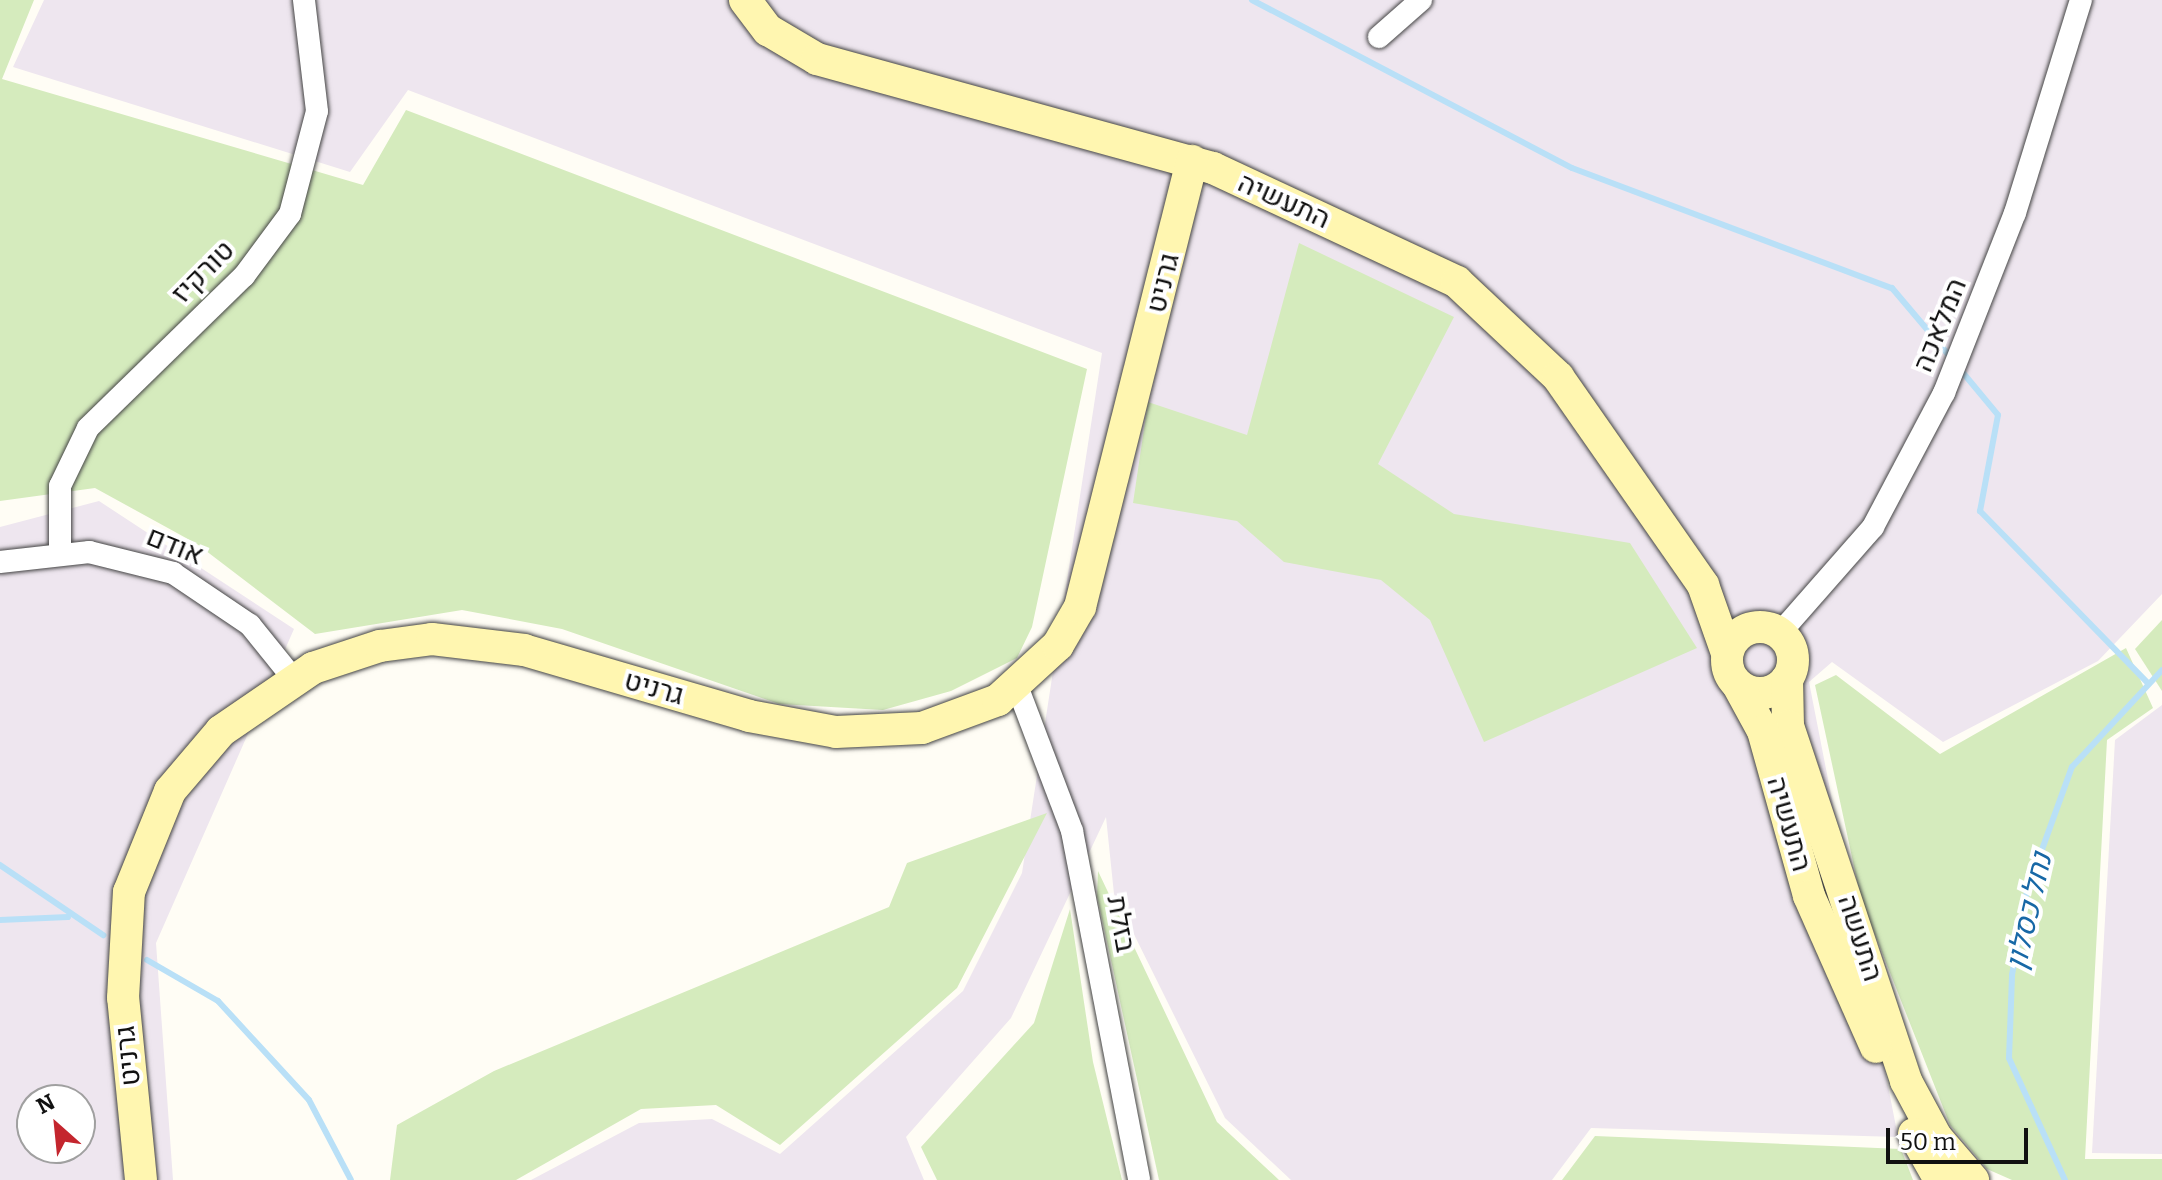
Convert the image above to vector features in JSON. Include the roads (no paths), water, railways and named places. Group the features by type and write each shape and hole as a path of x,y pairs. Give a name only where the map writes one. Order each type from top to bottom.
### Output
{"street":[{"name":"טורקיז","path":"60,551 60,486 88,428 244,276 290,214 317,111 304,0"},
{"name":"התעשיה","path":"745,0 768,30 817,59 1192,161 1457,282 1558,377 1703,585 1727,653"},
{"path":"1379,37 1421,0"},
{"name":"המלאכה","path":"1770,630 1873,527 1944,393 2015,213 2081,0"},
{"name":"גרניט","path":"141,1180 121,962 138,857 193,760 292,677 380,646 460,640 524,650 792,726 880,733 962,717 1017,686 1058,645 1080,607 1192,161"},
{"name":"אודם","path":"0,562 60,551 131,559 200,587 250,625 292,677"},
{"name":"התעשיה","path":"1703,585 1770,630"},
{"path":"1770,630 1793,660 1787,679 1759,694 1738,685 1727,653 1739,634 1770,630"},
{"name":"התעשה","path":"1787,679 1788,726 1906,1081 1936,1137 1973,1180"},
{"name":"התעשיה","path":"1738,685 1763,731 1809,896 1940,1180"},
{"name":"בזלת","path":"1017,686 1072,831 1139,1180"}],"waterway":[{"path":"1252,0 1572,168 1892,288 1952,359"},
{"path":"1959,368 1998,415 1980,511 2147,682"},
{"name":"נחל כסלון","path":"2065,1180 2009,1058 2012,975 2027,891 2072,767 2162,670"},
{"path":"0,865 103,935"},
{"path":"0,920 68,917"},
{"path":"147,960 218,1001 309,1100 351,1180"}]}
